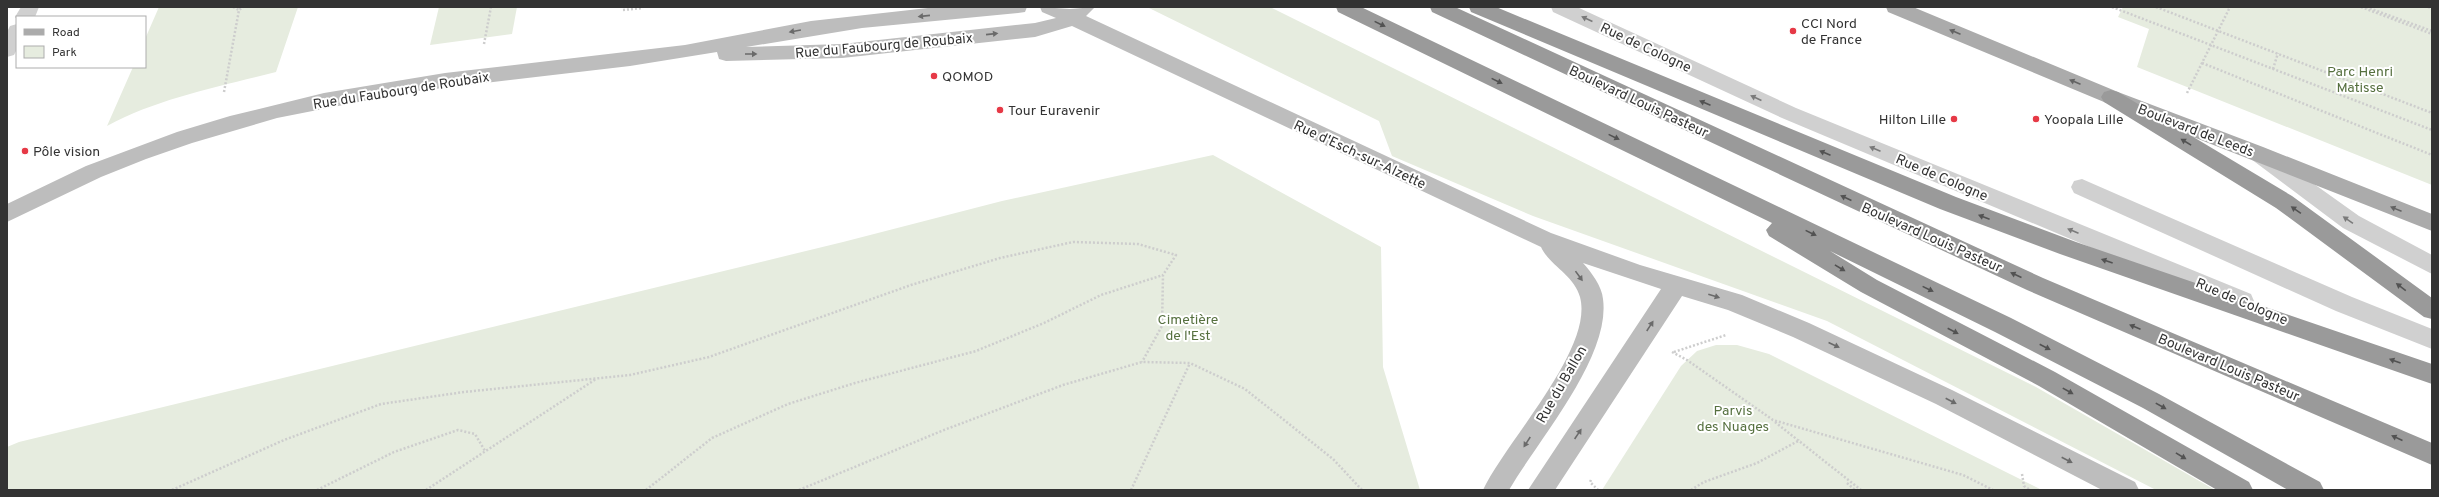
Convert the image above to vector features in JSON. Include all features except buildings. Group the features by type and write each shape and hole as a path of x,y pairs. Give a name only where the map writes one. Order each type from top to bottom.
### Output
{"highway":[{"path":"1345,7 2024,336 2151,401 2311,490"},
{"name":"Boulevard Louis Pasteur","path":"1439,7 1902,224 2035,284 2432,454"},
{"path":"1478,7 1948,203 2045,239 2432,374"},
{"path":"2111,97 2284,202 2432,310"},
{"path":"1688,173 1869,286 2053,383 2240,490"}],"main road":[{"name":"Boulevard de Leeds","path":"1895,7 2111,97 2256,152 2432,223"}],"street":[{"path":"25,16 30,7"},
{"path":"828,26 860,13 869,7"},
{"name":"Rue du Faubourg de Roubaix","path":"7,214 47,192 136,154 178,139 260,115 324,100 407,86 670,54 828,26 1018,7"},
{"name":"Rue d'Esch-sur-Alzette","path":"1050,7 1079,13 1542,239 1636,273 1677,284"},
{"name":"Rue de Cologne","path":"1560,7 1789,113 2329,337"},
{"name":"Rue du Faubourg de Roubaix","path":"670,54 842,51 1049,28 1079,13"},
{"path":"7,50 16,33"},
{"path":"2256,152 2351,222 2432,265"},
{"path":"2082,187 2344,304 2432,339"},
{"name":"Rue du Ballon","path":"1496,490 1572,370 1589,335 1594,316 1592,298 1582,280 1567,260 1542,239"},
{"path":"1541,490 1677,284 1734,302 1801,330 1944,397 2126,490"}],"path":[{"path":"233,7 239,10"},
{"path":"224,92 239,10 243,7"},
{"path":"484,44 491,7"},
{"path":"2112,7 2432,130"},
{"path":"2156,7 2432,113"},
{"path":"2192,82 2230,7"},
{"path":"2360,7 2432,32"},
{"path":"2366,7 2432,32"},
{"path":"2428,7 2432,8"},
{"path":"623,10 644,8"},
{"path":"2272,68 2278,54"},
{"path":"2202,63 2432,155"},
{"path":"172,490 284,440 382,404 464,392 630,375 709,357 911,285 1000,258 1073,242 1138,244 1176,255 1163,275 1162,326 1142,362"},
{"path":"646,490 712,438 788,404 855,383 976,351 1044,323 1101,295 1163,275"},
{"path":"1672,352 1687,360 1800,440 1855,490"},
{"path":"800,490 944,430 1041,393 1142,362 1190,363 1245,389 1333,459 1362,490"},
{"path":"1131,490 1190,363"},
{"path":"426,490 596,378"},
{"path":"1773,420 1963,476 1993,490"},
{"path":"317,490 394,452 458,430 475,434 485,451"},
{"path":"1691,490 1704,482 1757,464 1800,440"},
{"path":"1842,479 1861,490"}],"green space":[{"path":"159,7 298,7 276,72 211,88 168,101 127,116 107,126 133,68 146,68 146,37"},
{"path":"439,7 517,7 512,34 430,45"},
{"path":"1147,7 1270,7 2036,387 2215,490 2156,490 1827,321 1533,216 1392,156 1379,121"},
{"name":"Parc Henri Matisse","path":"2123,7 2432,7 2432,185 2137,67 2149,29 2118,17"},
{"name":"Cimetière de l'Est","path":"1213,155 1381,247 1383,367 1420,490 7,490 7,447 19,442 843,242 1002,201"},
{"name":"Parvis des Nuages","path":"1716,345 1737,345 1769,354 2042,490 1602,490 1681,366 1697,351"}],"place":[{"name":"CCI Nord de France","path":"1793,31"},
{"name":"QOMOD","path":"934,76"},
{"name":"Tour Euravenir","path":"1000,110"},
{"name":"Hilton Lille","path":"1954,119"},
{"name":"Yoopala Lille","path":"2036,119"},
{"name":"Pôle vision","path":"25,151"}]}
